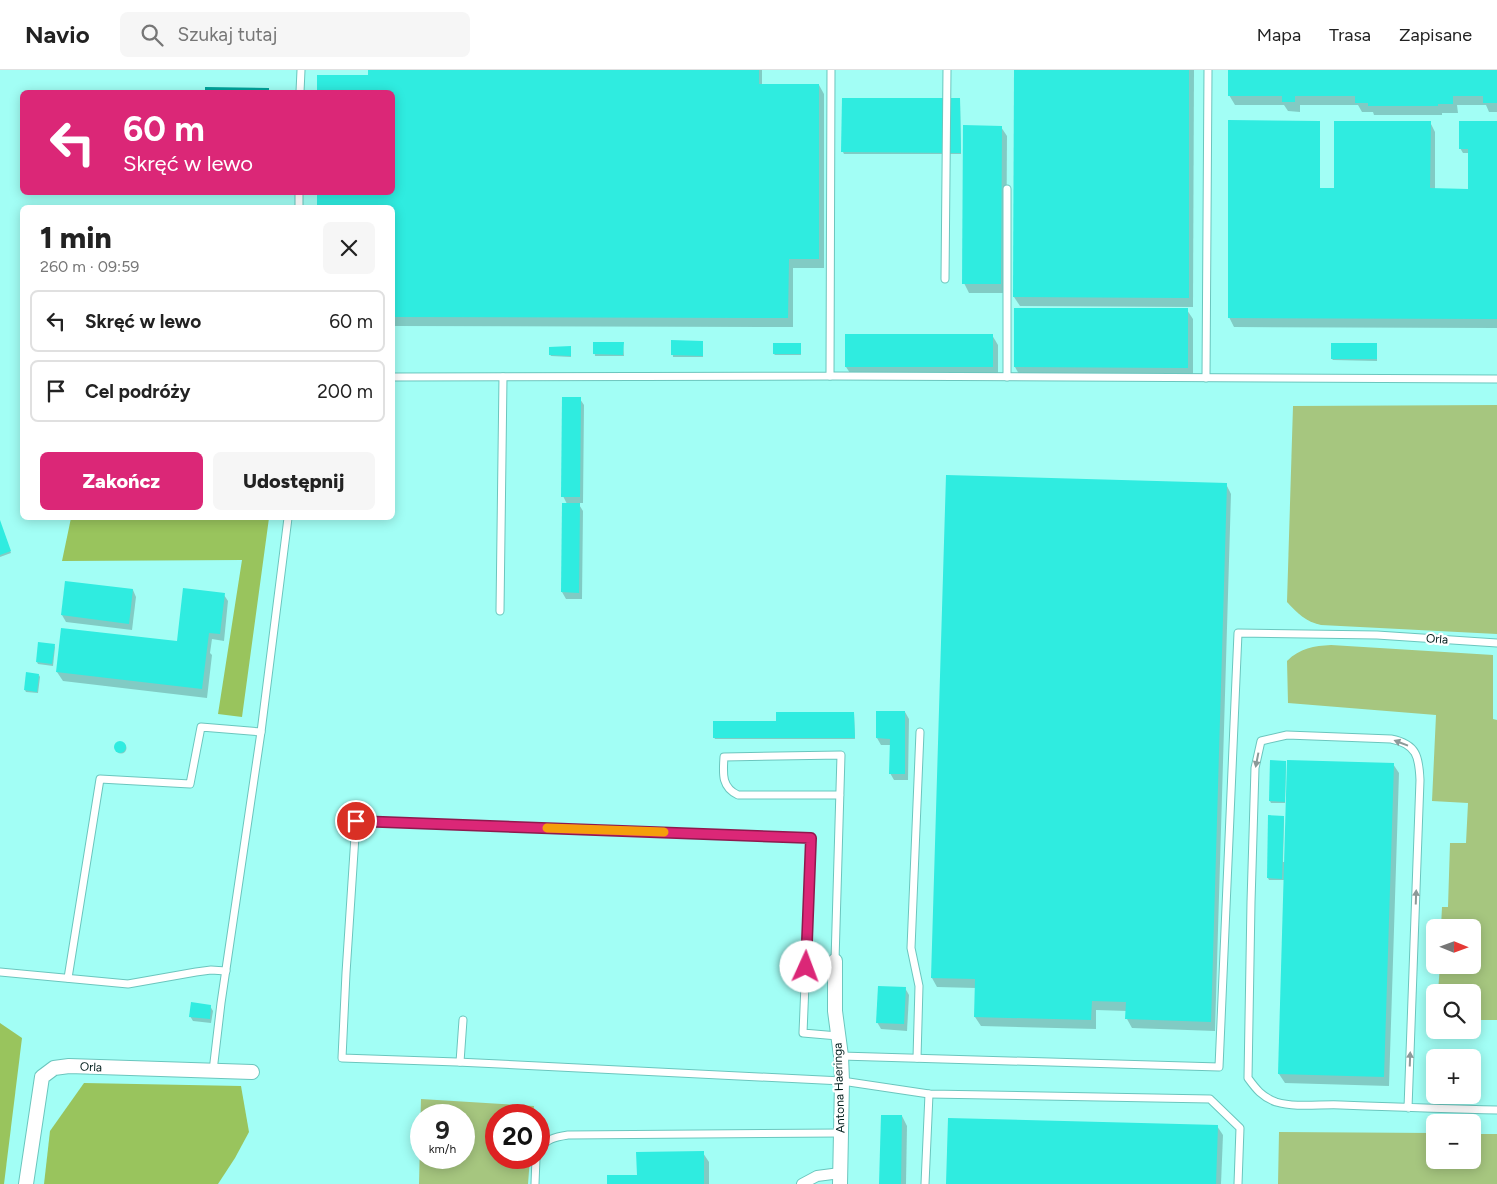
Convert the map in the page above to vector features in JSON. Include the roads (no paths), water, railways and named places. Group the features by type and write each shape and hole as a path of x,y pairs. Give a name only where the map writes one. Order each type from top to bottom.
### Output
{"street":[{"name":"Antona Haeringa","path":"835,962 835,1011 842,1081 840,1178"},
{"name":"Orla","path":"26,1184 42,1076 54,1068 69,1066 252,1072"},
{"path":"802,1184 817,1176 840,1178"}],"lane":[{"path":"300,90 301,70"},
{"path":"830,376 831,70"},
{"path":"946,279 947,70"},
{"path":"1206,378 1208,70"},
{"path":"1007,189 1007,377"},
{"path":"395,377 830,376 1497,379"},
{"path":"500,611 503,377"},
{"path":"213,1071 261,732 288,520"},
{"name":"Orla","path":"917,1058 1219,1067 1238,633 1377,636 1497,643"},
{"path":"68,978 100,779 190,784 201,726 261,732"},
{"path":"841,1056 917,1058 919,986 911,948 920,732"},
{"path":"1408,1108 1420,780 1415,751 1408,744 1391,739 1287,735 1261,741 1255,768 1254,787 1248,1078 1259,1094 1275,1102 1295,1105 1408,1108 1497,1110"},
{"path":"835,962 840,795 841,755 724,757 723,774 725,783 731,792 738,795 840,795"},
{"path":"838,1036 803,1033 811,838 356,821 342,1058 842,1081 928,1094 1210,1099 1240,1128 1238,1184"},
{"path":"0,972 128,984 211,970 226,971"},
{"path":"460,1062 462,1020"},
{"path":"925,1184 928,1094"},
{"path":"550,1139 568,1135 841,1133"},
{"path":"535,1184 536,1169"}],"water":[{"path":"205,87 269,88 269,90 205,90"}]}
